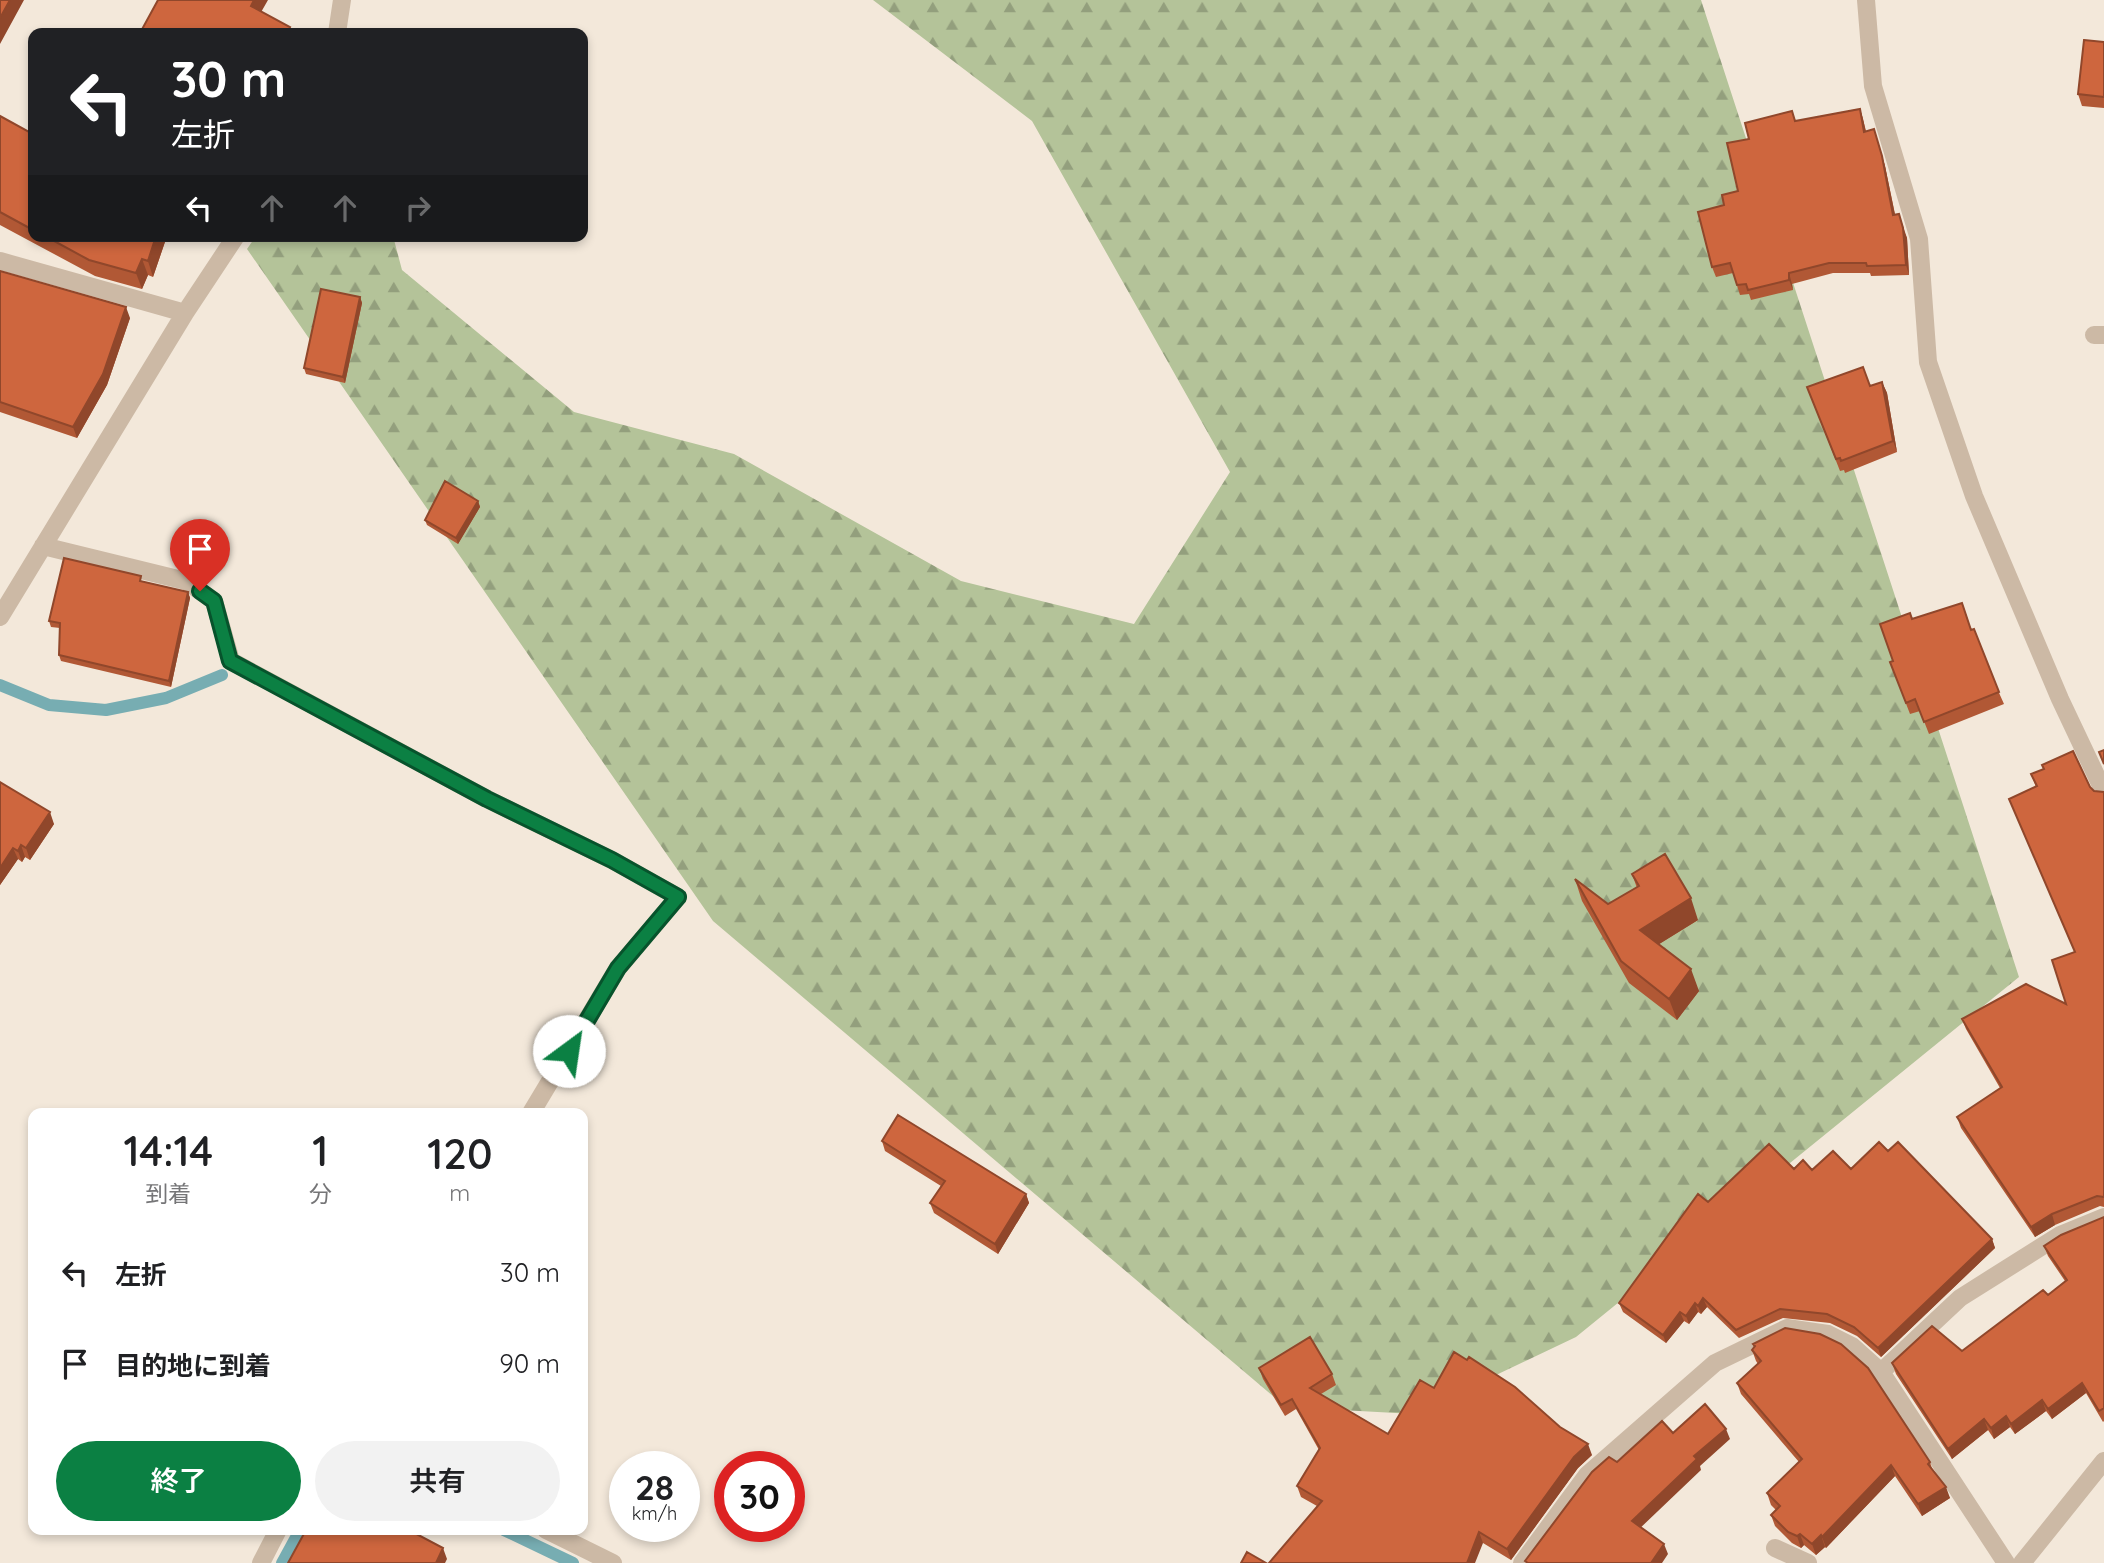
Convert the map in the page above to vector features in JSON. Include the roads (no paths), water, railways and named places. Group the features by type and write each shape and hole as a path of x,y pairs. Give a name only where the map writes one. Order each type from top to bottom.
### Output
{"street":[{"path":"338,28 342,0"},
{"path":"1866,0 1873,86 1919,239 1928,362 1974,496 2060,699 2104,792"},
{"path":"0,617 185,313 232,242"},
{"path":"0,261 185,313"},
{"path":"43,546 186,581 214,601 230,661 487,799 612,860 678,897 618,968 534,1108"},
{"path":"1881,1372 1960,1298 2060,1235 2104,1217"},
{"path":"1522,1563 1587,1475 1715,1363 1787,1328 1828,1334 1852,1346 1881,1372 2006,1563"},
{"path":"2022,1563 2104,1461"},
{"path":"261,1563 275,1535"},
{"path":"555,1535 613,1563"},
{"path":"1775,1548 1808,1563"}],"waterway":[{"path":"0,685 49,705 106,710 166,698 222,675"},
{"path":"282,1563 297,1535"},
{"path":"514,1535 573,1563"}]}
